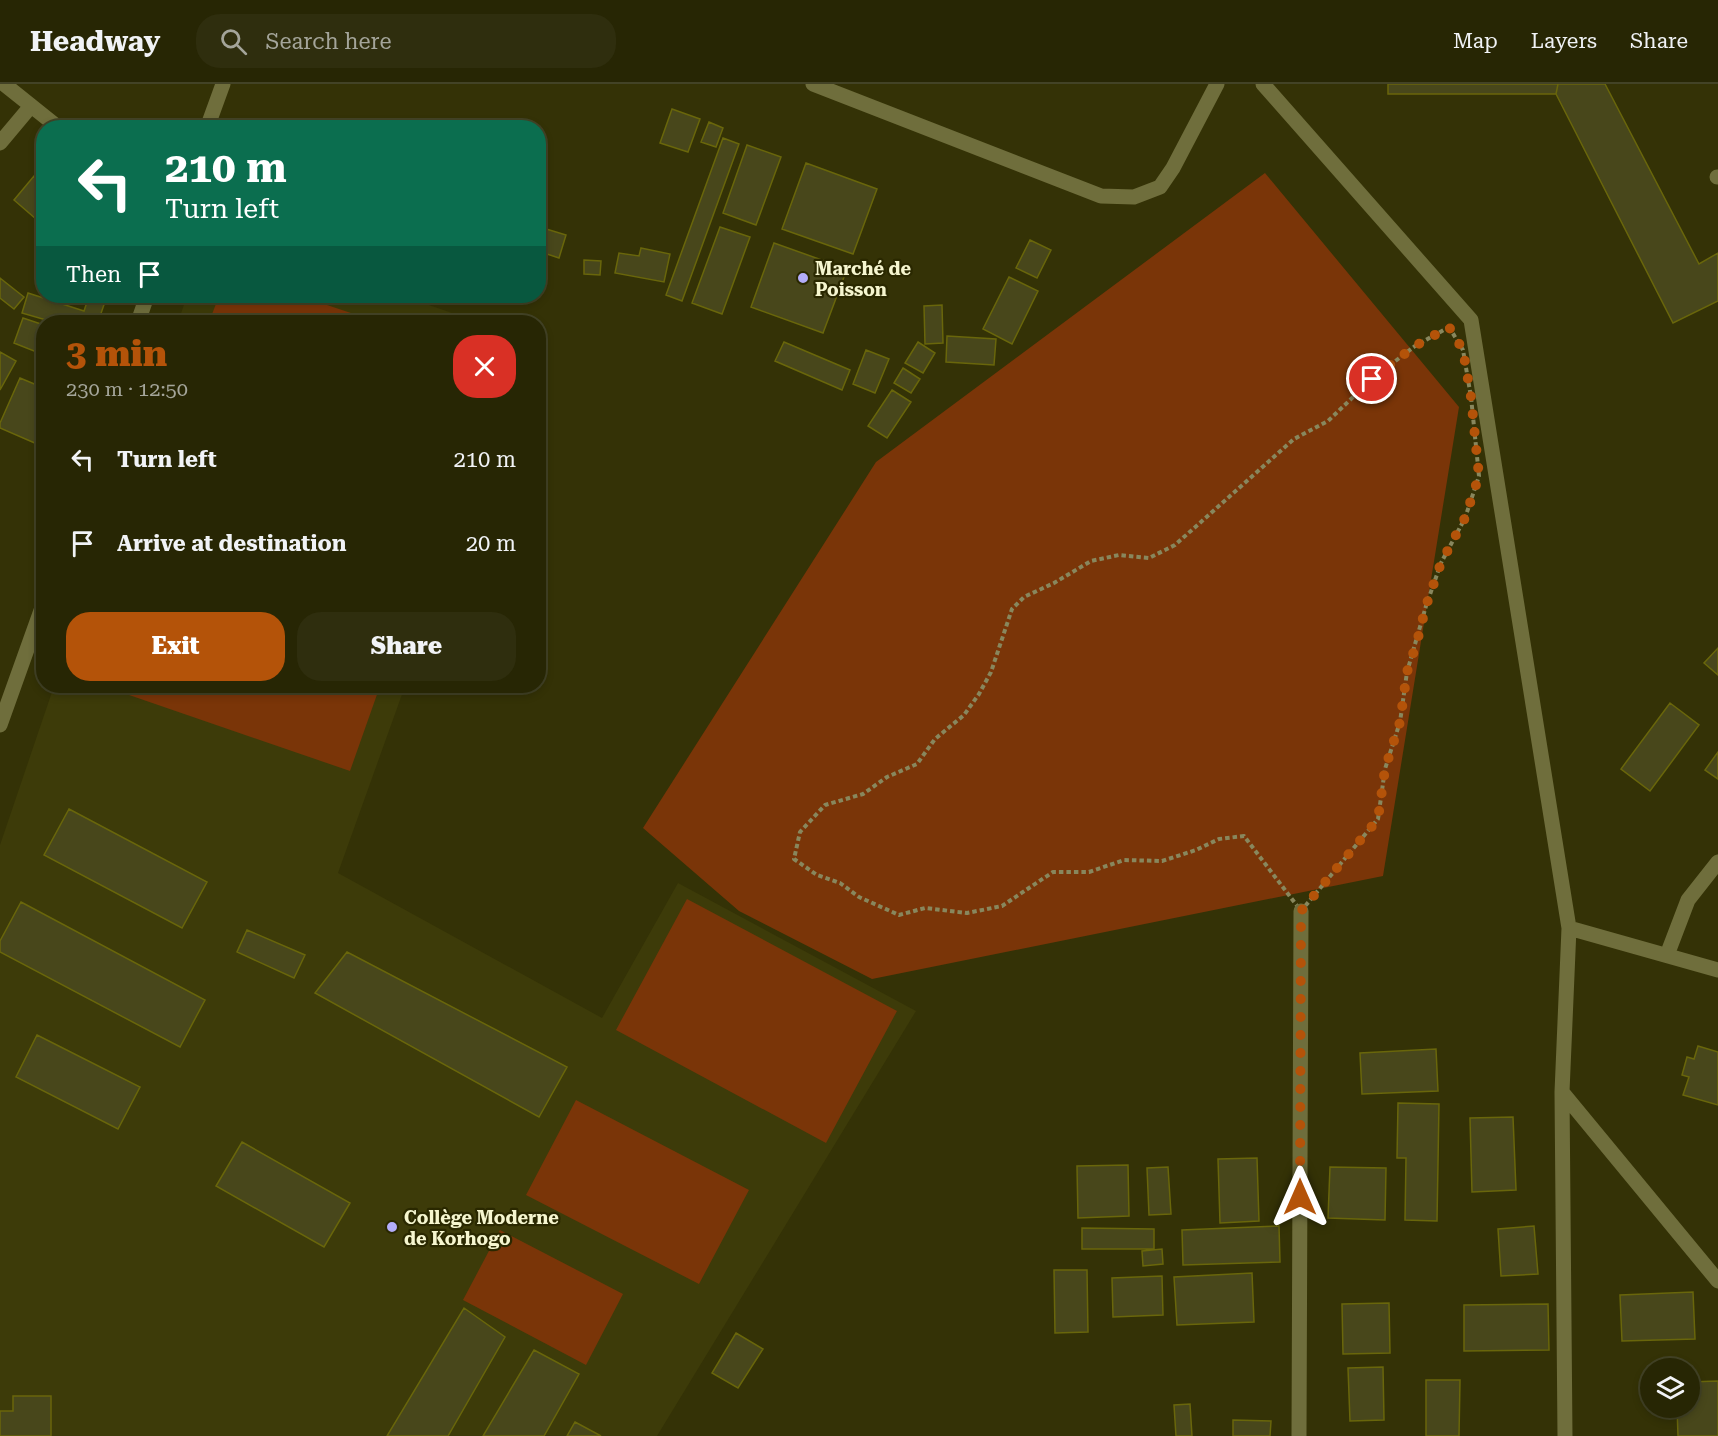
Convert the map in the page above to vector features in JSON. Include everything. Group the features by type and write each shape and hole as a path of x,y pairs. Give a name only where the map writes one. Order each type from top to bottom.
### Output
{"street":[{"path":"4,84 49,120"},
{"path":"210,120 223,84"},
{"path":"813,84 1101,196 1134,197 1160,187 1173,168 1217,84"},
{"path":"1263,84 1470,320 1569,928 1562,1092 1565,1436"},
{"path":"0,143 31,106"},
{"path":"0,725 36,624"},
{"path":"1667,955 1688,900 1718,862"},
{"path":"1299,1436 1301,911"},
{"path":"1569,928 1718,970"},
{"path":"1562,1092 1718,1281"}],"path":[{"path":"1449,327 1463,350 1471,397 1479,476 1465,518 1441,563 1426,606 1407,672 1400,722 1385,769 1378,819 1301,911 1244,836 1219,839 1196,850 1162,861 1124,860 1089,872 1053,872 1002,906 967,913 925,908 899,915 859,897 840,883 817,875 794,859 800,832 825,805 863,794 888,777 917,764 935,739 964,715 991,672 1012,609 1024,597 1054,583 1091,561 1119,555 1149,558 1175,545 1294,439 1328,421 1372,379 1415,346 1449,327"}],"shaded area":[{"path":"1265,173 1459,407 1383,876 872,979 739,911 643,828 876,462"},
{"path":"185,303 423,303 458,315 180,315"},
{"path":"216,303 321,303 357,315 212,315"},
{"name":"Collège Moderne de Korhogo","path":"52,693 402,693 338,873 602,1018 678,883 916,1011 657,1436 0,1436 0,845"},
{"path":"123,693 378,693 350,771"},
{"path":"687,899 897,1011 826,1143 616,1030"},
{"path":"576,1100 749,1190 699,1284 526,1195"},
{"path":"500,1230 623,1294 586,1365 463,1300"}],"building":[{"path":"1388,84 1558,84 1556,94 1388,94"},
{"path":"1558,84 1605,84 1699,264 1718,253 1718,301 1673,323 1556,94"},
{"path":"672,109 700,119 688,152 660,143"},
{"path":"709,122 723,128 716,147 701,142"},
{"path":"723,138 739,144 682,301 666,295"},
{"path":"747,145 781,157 756,225 723,213"},
{"path":"806,163 877,189 853,254 782,229"},
{"path":"34,176 36,178 36,219 14,200"},
{"path":"720,227 750,237 722,314 692,303"},
{"path":"546,229 566,235 559,258 546,254"},
{"path":"1030,240 1051,250 1037,278 1016,268"},
{"path":"774,243 847,269 823,333 751,307"},
{"path":"641,248 670,254 664,282 615,273 619,253 639,256"},
{"path":"584,260 601,261 600,275 584,274"},
{"path":"1009,277 1038,291 1012,344 983,329"},
{"path":"0,278 24,297 14,309 0,298"},
{"path":"28,293 36,296 36,303 59,303 84,311 87,303 105,303 100,315 36,315 36,317 22,313"},
{"path":"942,305 943,343 925,344 924,306"},
{"path":"23,318 36,322 36,352 14,343"},
{"path":"947,336 996,339 994,365 946,362"},
{"path":"784,342 850,370 842,390 775,361"},
{"path":"918,342 935,353 923,373 905,363"},
{"path":"866,350 889,359 875,393 853,384"},
{"path":"0,352 16,361 0,390"},
{"path":"903,368 920,379 911,393 894,383"},
{"path":"20,378 36,385 36,444 0,428 0,423"},
{"path":"892,390 911,402 887,438 868,426"},
{"path":"1718,648 1718,675 1704,663"},
{"path":"1670,703 1699,725 1650,791 1621,769"},
{"path":"1718,752 1718,779 1705,770"},
{"path":"69,809 207,882 182,928 44,855"},
{"path":"21,902 205,1000 180,1047 0,952 0,941"},
{"path":"247,930 305,955 294,978 237,952"},
{"path":"347,952 567,1067 539,1117 315,993"},
{"path":"37,1035 140,1087 118,1129 16,1077"},
{"path":"1698,1046 1718,1052 1718,1105 1683,1095 1689,1077 1682,1075 1687,1057 1694,1059"},
{"path":"1436,1049 1438,1091 1362,1094 1360,1053"},
{"path":"1398,1103 1439,1104 1437,1221 1405,1220 1406,1158 1397,1158"},
{"path":"1513,1117 1516,1190 1472,1192 1470,1118"},
{"path":"242,1142 350,1203 324,1247 216,1186"},
{"path":"1257,1158 1259,1221 1220,1223 1218,1159"},
{"path":"1128,1165 1129,1216 1078,1218 1077,1166"},
{"path":"1168,1167 1171,1214 1149,1215 1147,1168"},
{"path":"1330,1167 1386,1168 1385,1220 1328,1218"},
{"path":"1279,1226 1280,1262 1183,1265 1182,1230"},
{"path":"1534,1226 1538,1274 1501,1276 1498,1229"},
{"path":"1082,1228 1154,1229 1154,1249 1082,1249"},
{"path":"1162,1249 1163,1264 1143,1266 1142,1251"},
{"path":"1054,1270 1087,1270 1088,1332 1055,1333"},
{"path":"1252,1273 1254,1322 1177,1325 1174,1277"},
{"path":"1162,1276 1163,1315 1113,1317 1112,1278"},
{"path":"1693,1292 1695,1339 1622,1341 1620,1295"},
{"path":"1389,1303 1390,1353 1343,1354 1342,1304"},
{"path":"1548,1304 1549,1350 1464,1351 1464,1305"},
{"path":"464,1308 505,1337 448,1436 387,1436"},
{"path":"736,1333 763,1349 738,1388 712,1373"},
{"path":"534,1350 579,1374 544,1436 483,1436"},
{"path":"1383,1367 1384,1420 1350,1421 1348,1368"},
{"path":"1426,1380 1460,1380 1459,1436 1426,1436"},
{"path":"1718,1381 1718,1436 1678,1436 1677,1418 1700,1418 1700,1382"},
{"path":"13,1396 51,1396 51,1436 0,1436 0,1411 13,1411"},
{"path":"1190,1404 1192,1436 1176,1436 1174,1405"},
{"path":"1233,1420 1271,1421 1270,1436 1233,1436"},
{"path":"575,1422 601,1436 567,1436"}],"place":[{"name":"Marché de Poisson","path":"803,278"},
{"name":"Collège Moderne de Korhogo","path":"392,1227"}],"route":[{"path":"1300,1197 1301,911 1378,819 1385,769 1400,722 1407,672 1426,606 1441,563 1465,518 1479,476 1471,397 1463,350 1449,327 1415,346 1372,379"}]}
